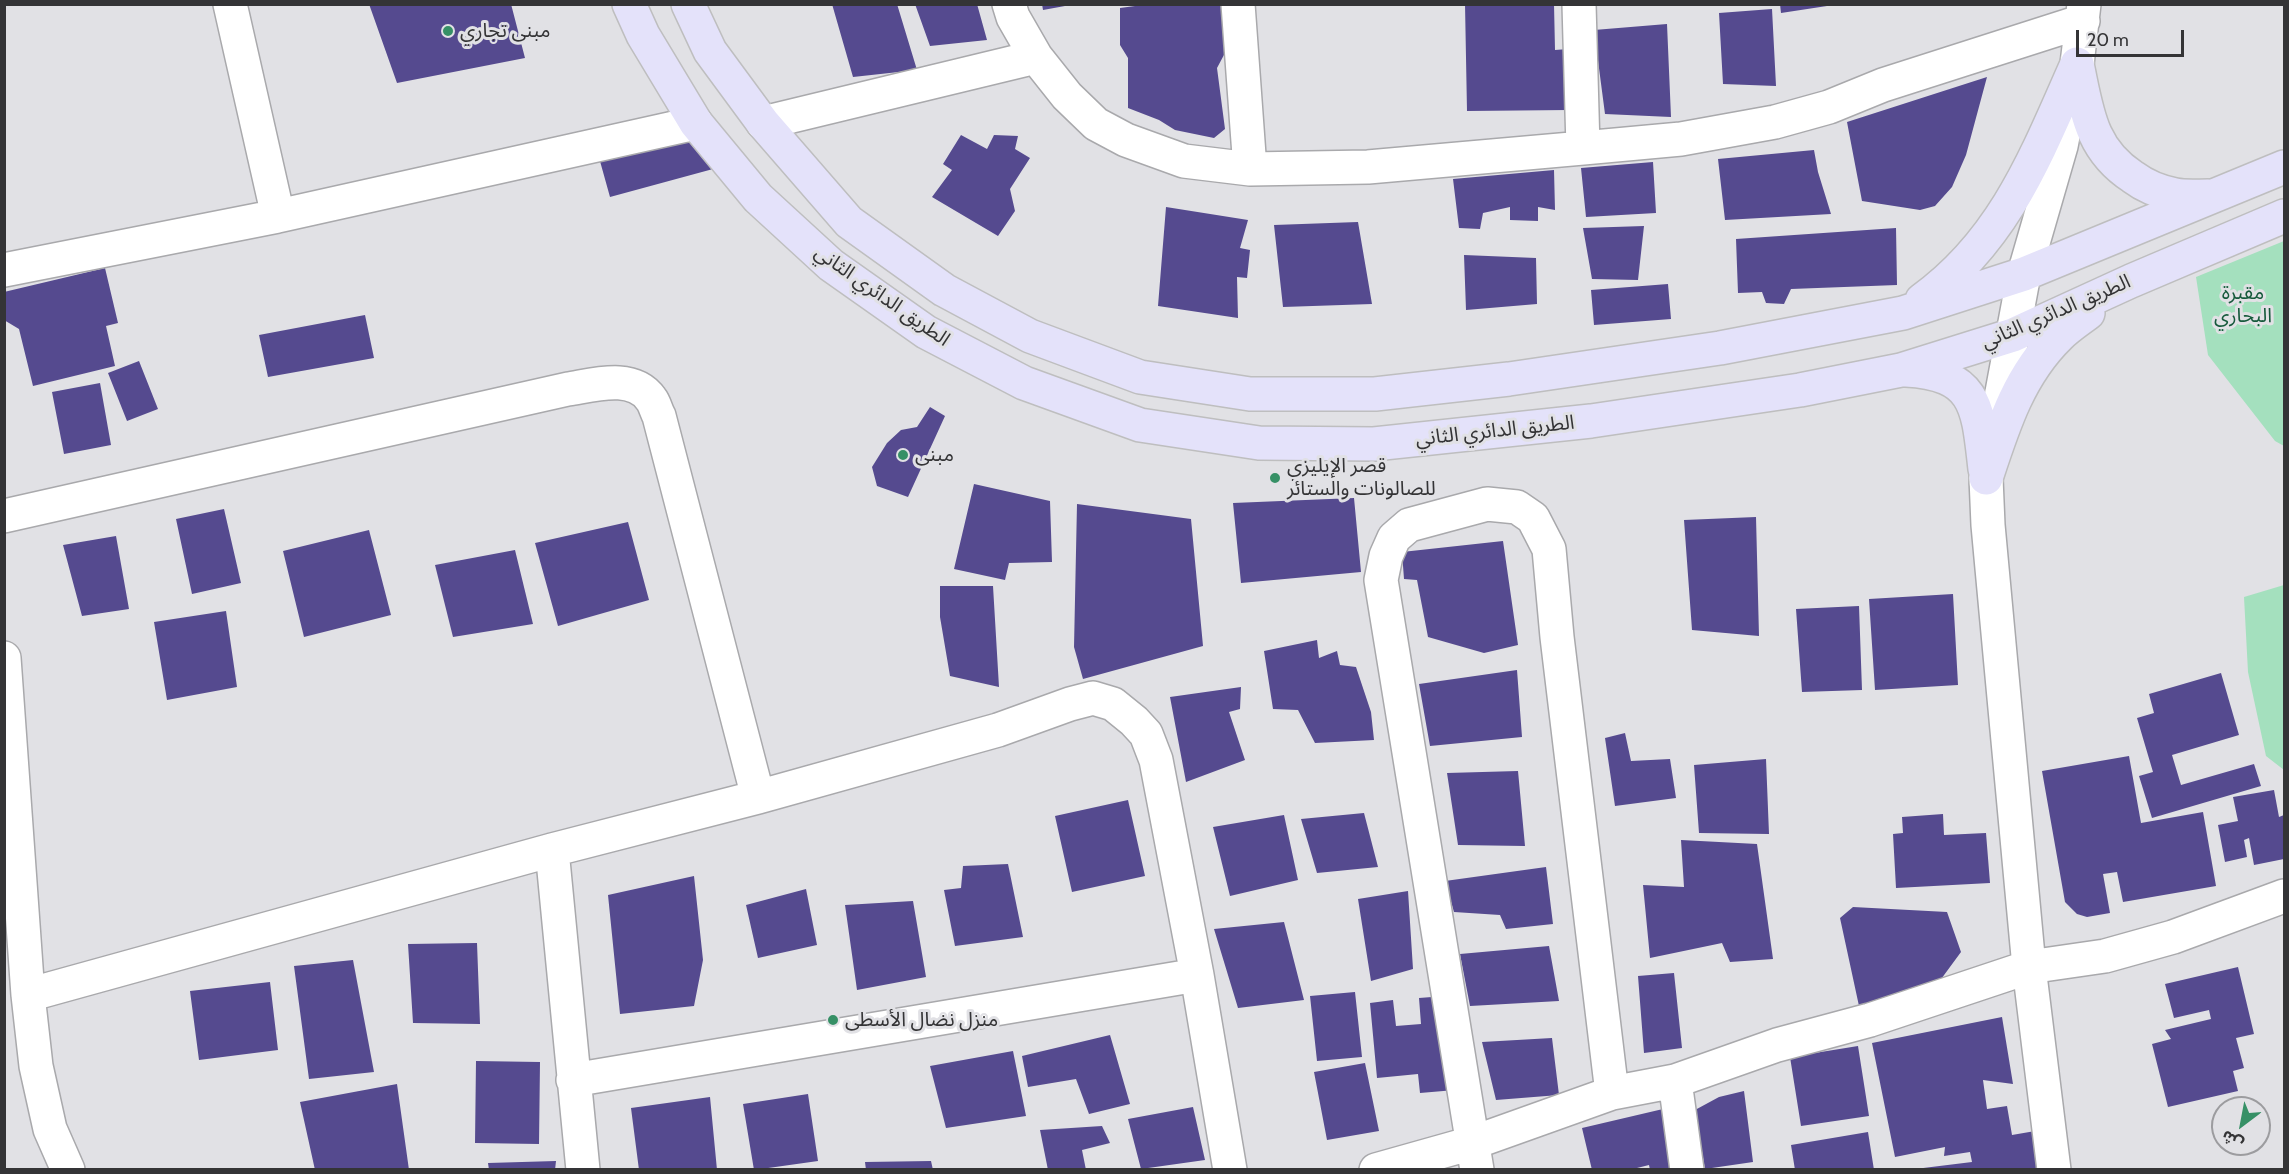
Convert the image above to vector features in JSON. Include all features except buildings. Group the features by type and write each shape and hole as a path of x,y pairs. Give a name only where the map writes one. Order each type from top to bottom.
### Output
{"main road":[{"name":"الطريق الدائري الثاني","path":"629,4 643,35 696,123 758,198 831,265 926,332 1024,383 1140,425 1258,443 1374,444 1603,419 1800,390 1901,370 2013,335 2131,281 2284,216"},
{"name":"الطريق الدائري الثاني","path":"688,4 710,51 763,123 849,222 945,290 1030,336 1140,377 1250,394 1375,394 1509,379 1720,348 1903,313 2024,274 2284,167"},
{"path":"2077,64 2086,107 2096,137 2115,165 2146,186 2176,195 2216,196"},
{"path":"1903,313 1952,275 1976,252 1996,226 2042,143 2077,64"},
{"path":"1986,478 2003,424 2038,358 2060,334 2131,281"},
{"path":"1901,370 1929,371 1952,381 1971,398 1979,419 1986,478"}],"street":[{"path":"230,4 278,216"},
{"path":"1009,4 1013,17 1036,57 1067,96 1096,124 1126,140 1184,161 1250,170 1368,167 1583,148 1681,139 1775,122 1829,107 1883,85 2084,13 2061,146 2024,274 1986,478 1988,525 2029,967 2054,1170"},
{"path":"1238,4 1250,170"},
{"path":"1579,4 1583,148"},
{"path":"763,123 1036,57"},
{"path":"4,270 278,216 696,123"},
{"path":"4,516 568,389 612,382 636,385 651,399 659,416 758,796"},
{"path":"1475,1156 1381,580 1386,556 1394,538 1409,525 1487,504 1517,507 1533,518 1549,549 1612,1092"},
{"path":"4,658 28,995 36,1066 50,1129 68,1170"},
{"path":"28,995 998,730 1093,698 1113,704 1146,734 1156,760 1197,975 1230,1170"},
{"path":"552,850 583,1170"},
{"path":"1376,1170 1475,1156 1612,1092 1675,1081 1777,1045 1870,1020 2029,967 2105,956 2173,937 2284,896"},
{"path":"573,1080 1197,975"},
{"path":"1675,1081 1687,1170"}],"green space":[{"name":"مقبرة البحاري","path":"2284,241 2284,446 2275,441 2208,355 2196,277"},
{"path":"2284,585 2284,770 2266,756 2248,672 2244,597"}],"place":[{"name":"مبنى تجاري","path":"448,31"},
{"name":"مبنى","path":"903,455"},
{"name":"قصر الإيليزي للصالونات والستائر","path":"1275,478"},
{"name":"منزل نضال الأسطى","path":"833,1020"}]}
